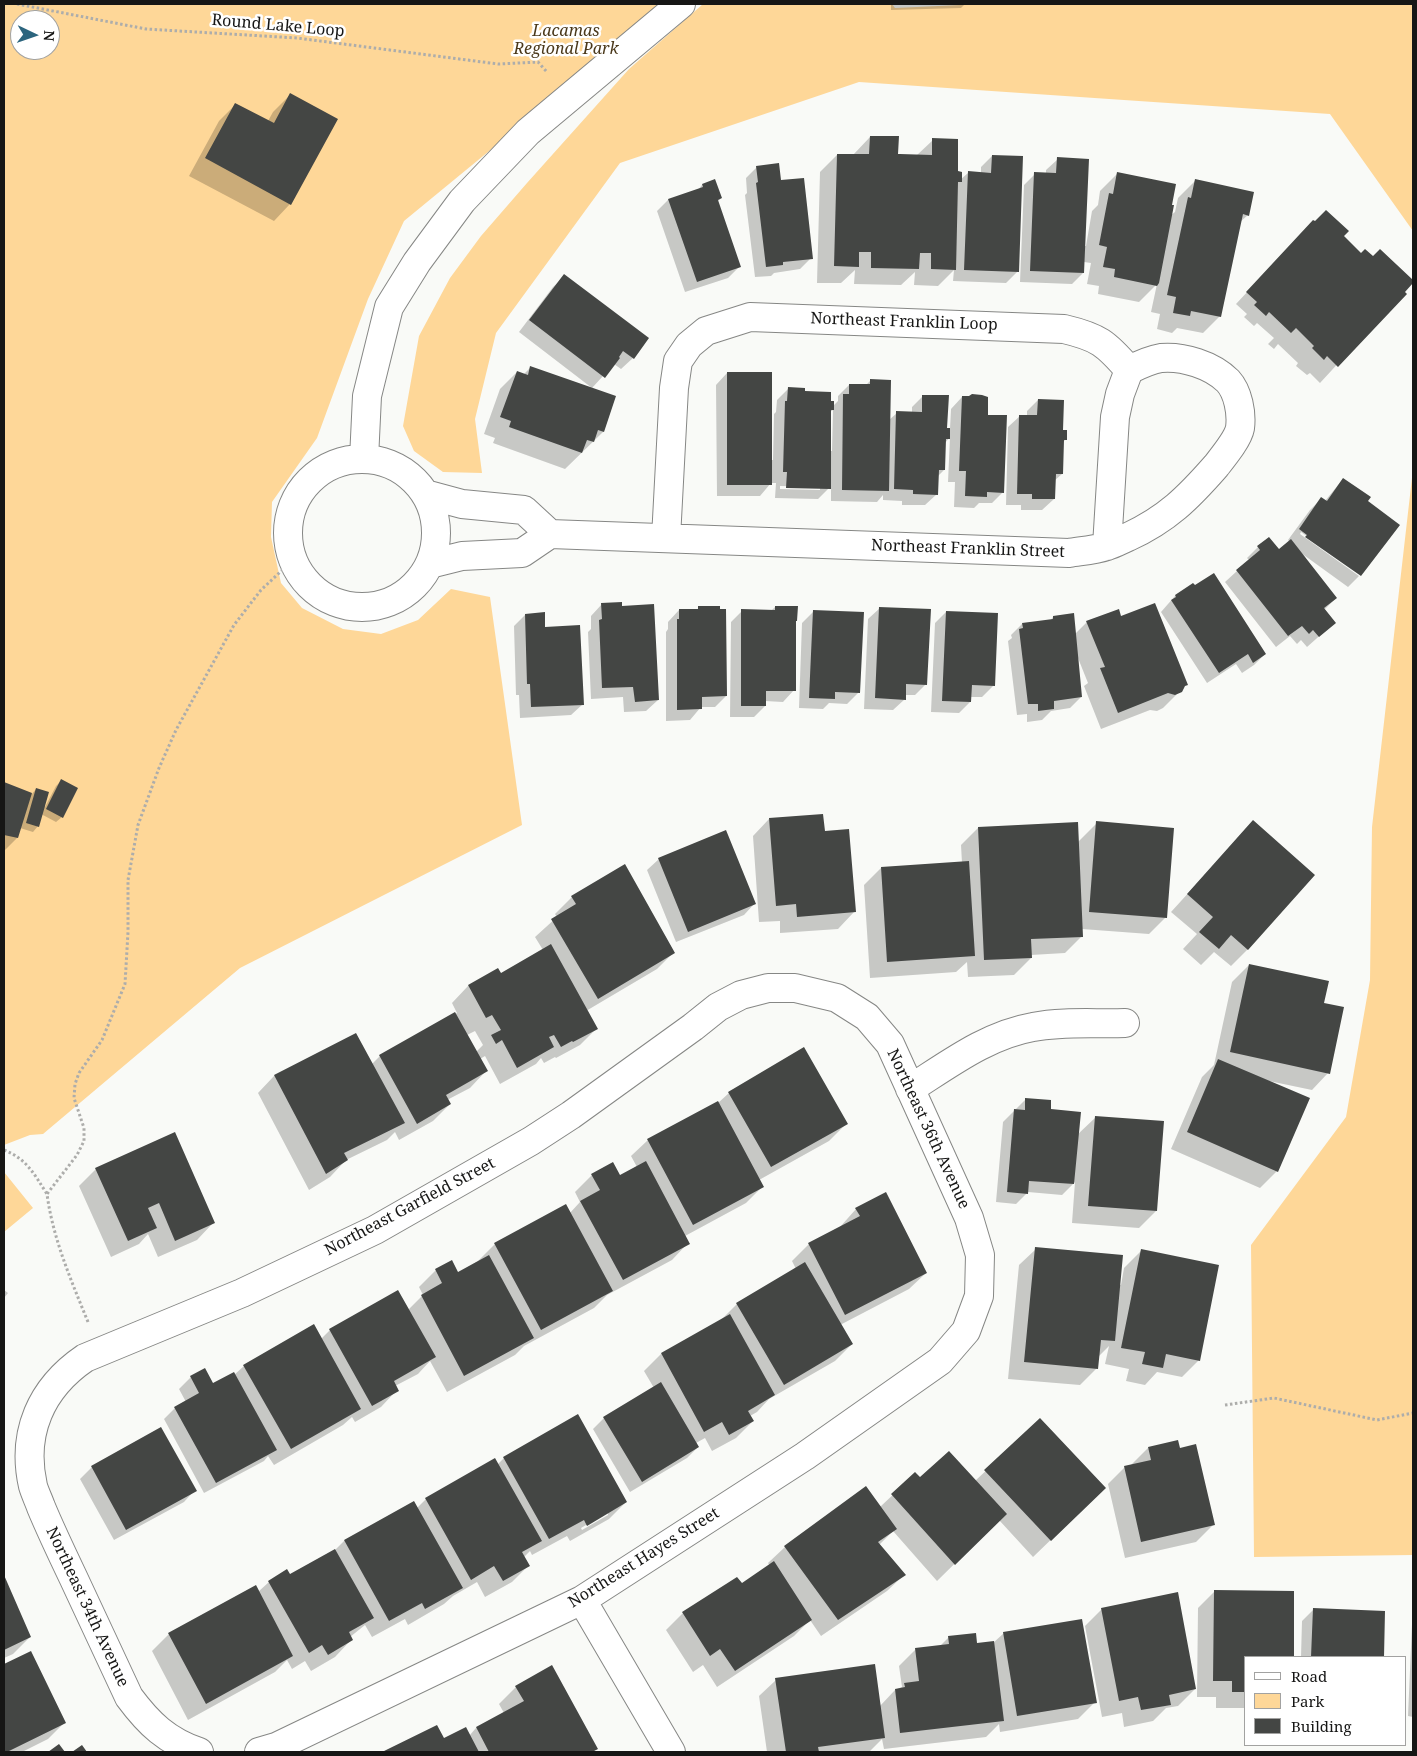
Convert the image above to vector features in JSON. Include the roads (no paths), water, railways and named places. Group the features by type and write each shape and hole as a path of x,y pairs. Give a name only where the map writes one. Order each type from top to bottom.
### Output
{"street":[{"path":"364,459 366,396 389,307 417,262 462,201 528,132 681,4"},
{"name":"Northeast Franklin Loop","path":"666,538 674,388 678,361 689,345 706,332 726,324 750,317 1064,329 1089,335 1103,343 1129,370"},
{"name":"Northeast Franklin Street","path":"550,534 1069,553 1107,546 1136,533 1169,514 1196,489 1225,455 1240,430 1240,412 1235,392 1227,380 1210,368 1185,359 1162,358 1143,363 1129,370"},
{"path":"1107,546 1115,417 1120,394 1129,370"},
{"path":"364,459 392,465 411,478 425,494 433,510 436,528 435,546 430,564 423,577 413,588 402,596 382,605 360,608 346,606 319,594 308,585 293,560 289,539 290,517 295,503 311,479 329,467 350,460 364,459"},
{"path":"425,494 462,504 524,510 550,534 522,553 462,556 430,564"},
{"name":"Northeast Garfield Street","path":"33,1428 39,1408 53,1386 69,1369 99,1351 242,1293 374,1230 571,1115 693,1027 718,1006 741,994 768,988 795,988"},
{"name":"Northeast 36th Avenue","path":"795,988 837,998 867,1017 890,1044 969,1218 980,1256 979,1296"},
{"path":"910,1089 981,1045 1005,1034 1056,1023 1126,1023"},
{"name":"Northeast Hayes Street","path":"259,1752 276,1747 582,1600 805,1456 940,1361 966,1331 979,1296"},
{"name":"Northeast 34th Avenue","path":"33,1428 29,1458 33,1487 129,1698 144,1718 161,1734 186,1748 199,1752"},
{"path":"582,1600 671,1752"}],"park label":[{"name":"Lacamas Regional Park","path":"566,40"}]}
